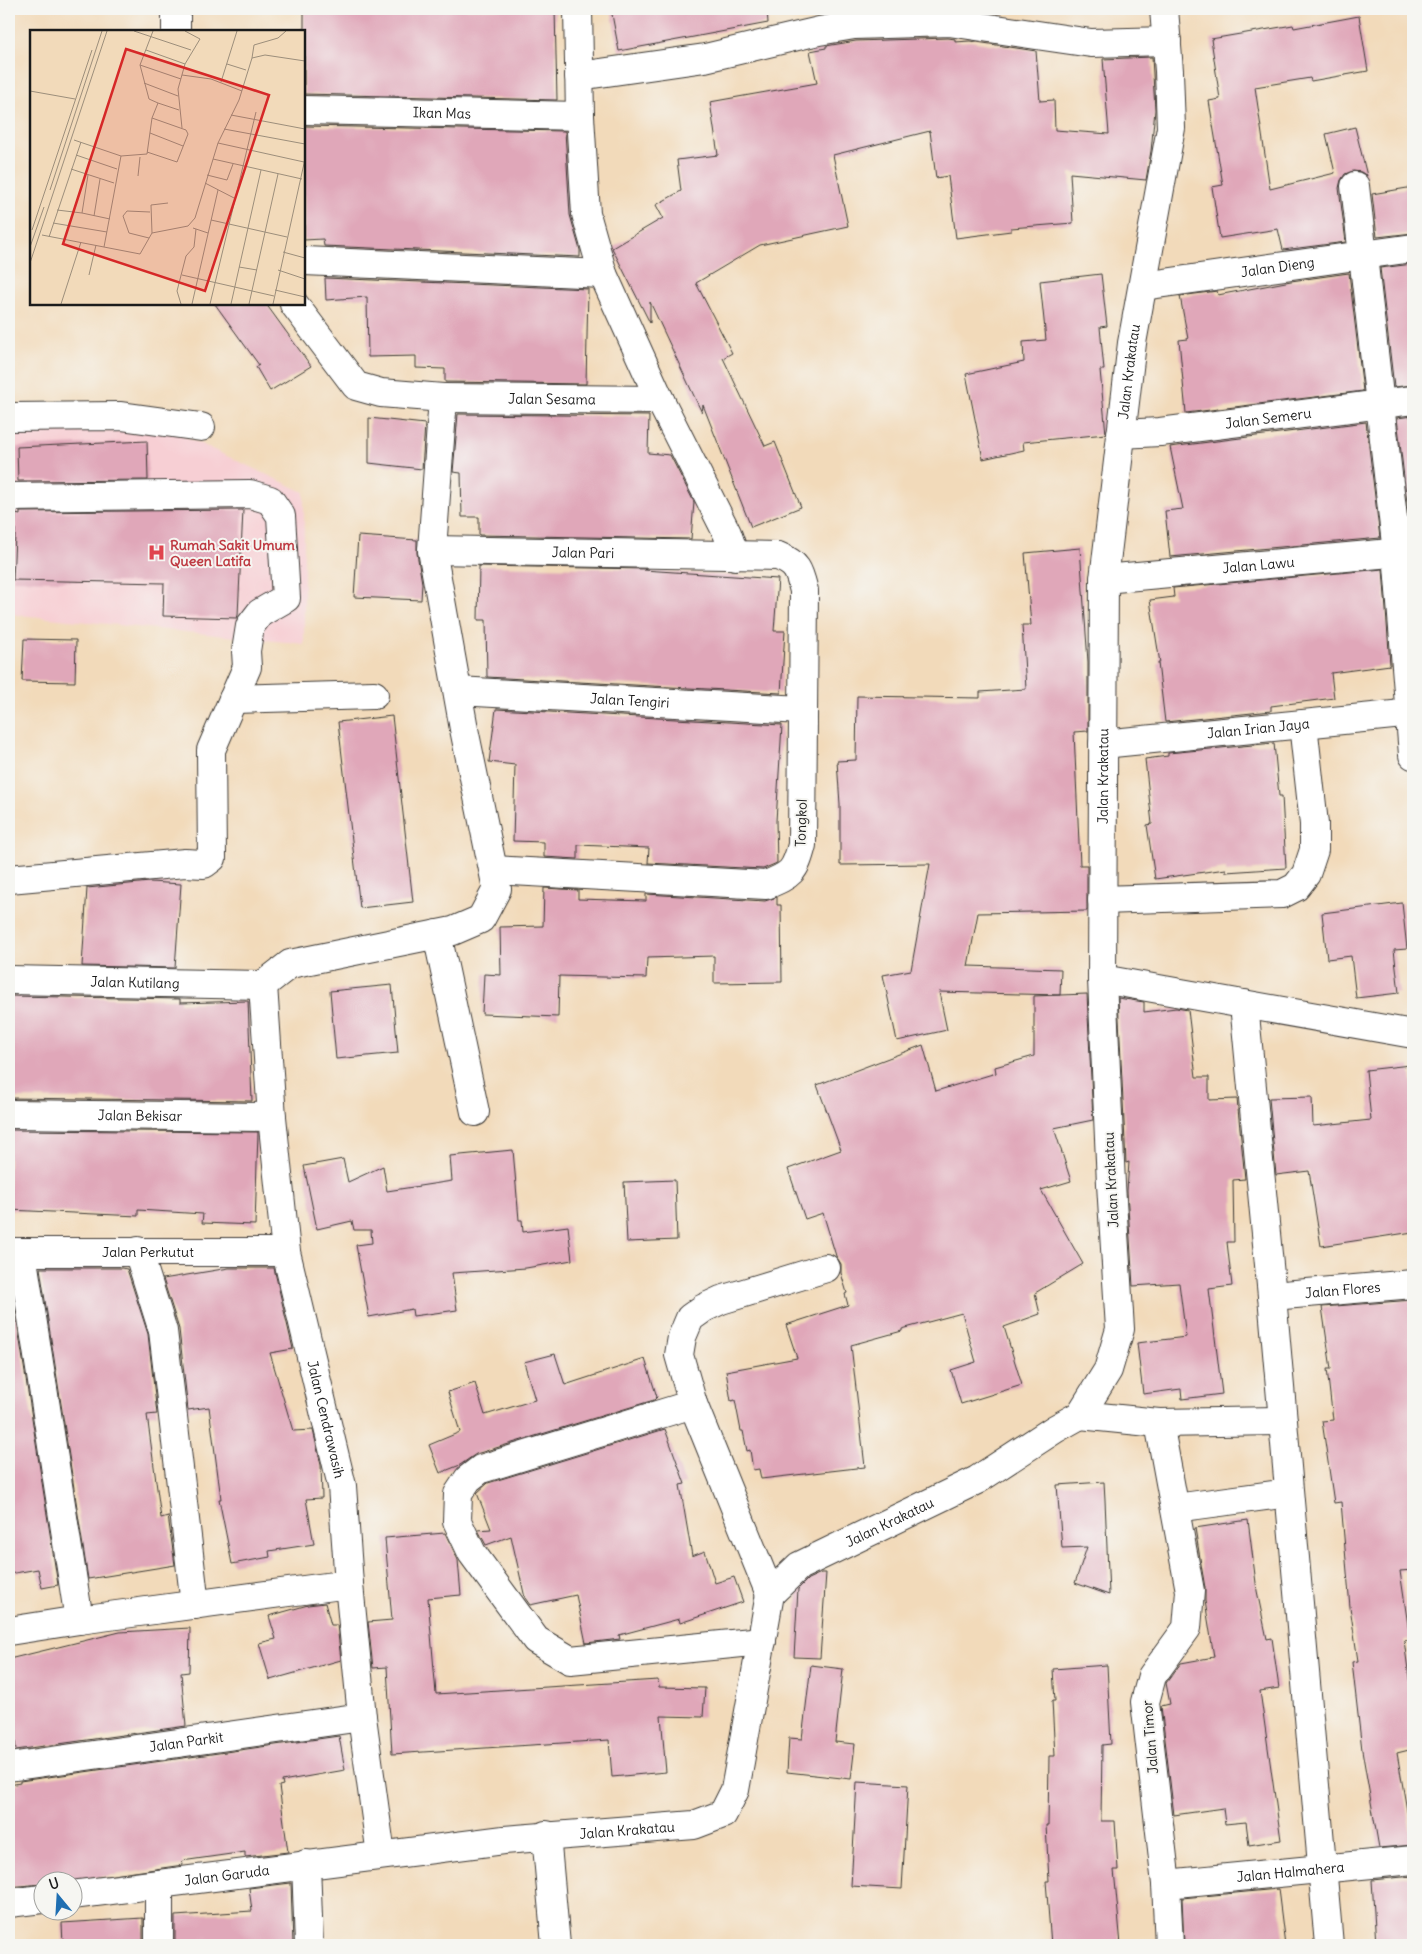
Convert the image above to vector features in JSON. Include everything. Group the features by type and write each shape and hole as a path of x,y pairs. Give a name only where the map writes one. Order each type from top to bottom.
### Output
{"street":[{"path":"176,9 176,30"},
{"path":"578,9 580,116 586,214 603,274 660,400 727,533 735,556"},
{"name":"Jalan Krakatau","path":"381,1855 546,1835 694,1825 723,1814 735,1790 770,1594 799,1566 977,1480 1047,1434 1080,1415 1108,1370 1120,1329 1110,1184 1102,979 1104,579 1132,343 1171,128 1164,9"},
{"path":"579,76 705,58 819,31 854,25 949,15 1092,43 1167,41"},
{"name":"Ikan Mas","path":"305,110 580,116"},
{"path":"1355,186 1380,405 1405,552 1413,755"},
{"name":"Jalan Dieng","path":"1143,286 1413,248"},
{"path":"305,262 603,274"},
{"name":"Jalan Sesama","path":"295,305 356,386 381,393 443,398 660,400"},
{"path":"263,985 290,964 452,931 481,919 497,889 432,550 443,398"},
{"name":"Jalan Semeru","path":"1122,434 1160,432 1413,400"},
{"path":"9,417 121,416 201,427"},
{"path":"9,497 250,494 270,500 281,516 286,598 260,613 250,626 246,651 247,667 211,750 212,858 204,864 186,863 9,879"},
{"name":"Jalan Pari","path":"432,550 735,556"},
{"name":"Jalan Lawu","path":"1104,579 1405,552"},
{"name":"Tongkol","path":"494,870 766,885 784,878 793,871 802,845 804,591 799,571 791,561 778,556 735,556"},
{"name":"Jalan Tengiri","path":"458,691 802,710"},
{"path":"233,699 374,695"},
{"name":"Jalan Irian Jaya","path":"1104,744 1411,713"},
{"path":"1102,900 1282,894 1296,887 1306,874 1314,850 1314,824 1303,724"},
{"path":"437,934 475,1112"},
{"path":"1102,979 1413,1034"},
{"name":"Jalan Kutilang","path":"9,980 263,985"},
{"name":"Jalan Cendrawasih","path":"263,985 272,1117 286,1252 342,1486 362,1717 381,1855"},
{"path":"1244,1004 1272,1296 1329,1945"},
{"name":"Jalan Bekisar","path":"9,1114 272,1117"},
{"path":"138,1251 163,1331 195,1605"},
{"name":"Jalan Perkutut","path":"15,1253 138,1251 286,1252"},
{"path":"15,1253 79,1620"},
{"path":"770,1594 693,1404 679,1355 682,1338 690,1318 704,1308 721,1300 826,1268"},
{"name":"Jalan Flores","path":"1272,1296 1413,1284"},
{"path":"693,1404 481,1469 468,1479 458,1494 457,1521 472,1553 536,1640 570,1660 762,1641"},
{"path":"1080,1415 1159,1423 1283,1421"},
{"name":"Jalan Timor","path":"1159,1423 1190,1591 1188,1628 1152,1676 1145,1702 1166,1884 1169,1945"},
{"path":"1175,1508 1289,1493"},
{"path":"9,1631 349,1584"},
{"name":"Jalan Parkit","path":"9,1767 362,1717"},
{"path":"546,1835 556,1945"},
{"name":"Jalan Garuda","path":"82,1894 381,1855"},
{"name":"Jalan Halmahera","path":"1166,1884 1413,1860"},
{"path":"306,1864 309,1945"},
{"path":"159,1884 159,1945"},
{"path":"9,1903 32,1900"}],"shaded area":[{"name":"Rumah Sakit Umum Queen Latifa","path":"169,429 304,492 304,644 9,614 9,432"}],"building":[{"path":"304,9 555,9 557,100 305,94"},
{"path":"611,9 767,9 768,23 619,51"},
{"path":"825,9 874,9 825,14"},
{"path":"1359,16 1368,71 1311,81 1310,78 1255,87 1270,189 1335,173 1326,134 1355,127 1367,176 1361,172 1353,171 1345,174 1341,180 1339,188 1346,242 1283,250 1278,229 1220,238 1212,187 1223,185 1209,101 1220,99 1211,39 1293,25 1294,28"},
{"path":"955,39 955,42 970,41 1036,51 1040,101 1054,100 1055,130 1109,134 1103,59 1152,57 1155,110 1146,180 1070,173 1073,223 1011,228 1011,231 956,238 948,176 936,178 930,131 833,155 848,226 760,245 696,283 732,353 723,358 765,446 775,442 801,507 751,527 703,405 702,413 650,302 650,323 612,248 663,218 656,205 681,191 677,160 718,155 710,102 817,83 810,51 826,48 826,46 856,41"},
{"path":"305,126 565,131 570,215 580,250 580,257 324,246 323,239 305,240"},
{"path":"1413,187 1413,233 1377,237 1372,194"},
{"path":"1413,264 1413,385 1394,387 1380,268"},
{"path":"1349,273 1363,391 1186,413 1179,340 1188,339 1180,296 1217,291 1218,295 1291,281"},
{"path":"1101,274 1107,326 1100,327 1104,370 1100,370 1106,434 1023,442 1024,450 983,459 966,374 1024,362 1023,342 1046,340 1040,281"},
{"path":"325,278 588,289 586,384 445,382 445,369 416,368 416,356 368,357 367,297 326,300"},
{"path":"216,305 267,305 311,366 270,391 256,367 259,365"},
{"path":"458,414 649,416 648,453 670,455 694,502 691,539 479,535 479,517 462,517 461,473 453,472"},
{"path":"1413,416 1413,536 1411,536 1397,418"},
{"path":"369,418 425,424 422,469 369,463"},
{"path":"1366,422 1380,538 1170,557 1165,511 1183,509 1170,447"},
{"path":"147,441 148,480 18,481 17,447"},
{"path":"243,510 237,618 163,616 164,583 13,580 16,514 20,515 20,512"},
{"path":"358,536 417,540 417,553 422,583 421,600 354,597"},
{"path":"1080,548 1088,662 1088,731 1074,732 1080,865 1087,865 1087,911 978,913 968,966 1061,969 1060,995 939,992 947,1030 897,1041 883,975 911,970 930,864 840,865 840,804 837,761 856,760 857,696 980,698 980,692 1026,689 1022,625 1031,625 1025,553"},
{"path":"479,566 646,569 644,570 778,579 774,631 785,631 781,693 487,677 486,620 478,620"},
{"path":"1383,569 1390,665 1331,673 1334,698 1271,706 1271,711 1165,722 1158,663 1160,663 1150,600 1174,597 1173,588"},
{"path":"24,639 76,640 75,682 22,681"},
{"path":"496,709 782,725 776,821 777,863 763,869 648,863 649,848 578,845 578,859 544,857 544,842 513,841 515,765 489,762"},
{"path":"392,716 413,902 360,908 338,722"},
{"path":"1274,743 1279,796 1282,796 1286,868 1226,872 1226,869 1155,879 1147,825 1152,824 1145,759 1168,756 1168,753"},
{"path":"150,882 181,884 175,968 82,966 87,888"},
{"path":"544,888 578,890 578,899 646,901 646,894 765,901 777,897 777,905 781,905 782,982 714,983 714,956 647,958 646,978 559,976 558,1017 482,1014 484,974 501,975 500,927 543,926"},
{"path":"1402,903 1407,949 1394,950 1399,993 1356,998 1351,956 1327,959 1322,913"},
{"path":"392,985 398,1053 336,1059 330,991"},
{"path":"1087,994 1093,1120 1054,1128 1071,1181 1041,1190 1083,1264 1035,1293 1040,1314 1004,1327 1022,1385 961,1404 951,1370 976,1362 962,1313 851,1345 865,1467 761,1479 759,1469 753,1470 750,1450 747,1451 735,1400 731,1401 726,1371 797,1358 786,1325 848,1305 845,1294 847,1293 841,1273 841,1264 836,1256 823,1213 805,1219 788,1169 841,1150 817,1085 923,1045 936,1091 996,1073 995,1067 1034,1056 1034,996"},
{"path":"9,996 180,999 180,1003 248,1001 252,1101 9,1098"},
{"path":"1118,998 1144,1002 1144,1012 1176,1008 1188,1010 1196,1077 1209,1077 1209,1100 1237,1099 1245,1179 1233,1180 1234,1242 1227,1242 1232,1286 1209,1289 1222,1394 1182,1399 1181,1389 1143,1394 1137,1343 1186,1337 1179,1283 1133,1286 1127,1191 1129,1162 1126,1163"},
{"path":"1410,1065 1413,1092 1413,1232 1321,1246 1309,1171 1276,1175 1269,1098 1312,1097 1313,1126 1371,1120 1366,1070"},
{"path":"9,1130 258,1132 255,1225 202,1223 203,1214 138,1210 138,1216 9,1210"},
{"path":"513,1150 519,1220 522,1220 523,1232 568,1226 572,1260 526,1268 452,1273 457,1310 413,1316 412,1309 369,1317 356,1245 372,1243 371,1230 354,1230 352,1221 317,1229 304,1166 343,1159 348,1182 383,1166 387,1191 452,1181 450,1156"},
{"path":"675,1180 677,1240 627,1242 624,1182"},
{"path":"40,1268 127,1269 148,1334 157,1414 147,1415 161,1518 168,1516 175,1565 88,1579"},
{"path":"229,1268 274,1268 293,1349 270,1353 293,1431 313,1430 321,1465 322,1498 306,1499 314,1544 269,1551 270,1557 232,1564 219,1499 221,1499 209,1407 188,1410 179,1329 163,1279"},
{"path":"9,1270 58,1585 42,1588 38,1569 9,1574"},
{"path":"1413,1300 1413,1570 1400,1571 1410,1639 1404,1640 1413,1708 1413,1749 1397,1753 1413,1845 1379,1848 1362,1750 1352,1662 1358,1661 1350,1607 1341,1502 1334,1503 1322,1421 1333,1420 1327,1369 1331,1369 1322,1307"},
{"path":"555,1354 565,1385 645,1359 657,1397 654,1400 476,1454 460,1465 440,1473 429,1445 460,1432 448,1392 475,1383 485,1415 535,1400 524,1362"},
{"path":"665,1429 685,1484 680,1485 692,1556 705,1551 715,1583 734,1577 743,1602 680,1623 679,1619 619,1635 620,1639 586,1643 576,1595 530,1605 525,1598 511,1536 486,1545 478,1530 491,1529 477,1493 488,1483"},
{"path":"1104,1482 1109,1595 1075,1583 1087,1547 1062,1548 1057,1485"},
{"path":"1248,1520 1257,1591 1267,1639 1272,1638 1279,1688 1260,1691 1281,1840 1249,1845 1246,1822 1225,1824 1223,1808 1174,1815 1161,1706 1170,1704 1166,1683 1181,1663 1214,1657 1195,1528"},
{"path":"445,1533 458,1560 461,1595 428,1598 436,1694 658,1680 659,1687 705,1688 703,1717 661,1716 666,1772 612,1777 609,1740 392,1754 387,1667 373,1668 368,1622 392,1620 385,1538"},
{"path":"821,1573 826,1573 820,1658 794,1657 798,1589 808,1579"},
{"path":"325,1603 331,1625 337,1625 341,1660 270,1680 259,1643 276,1639 269,1616 308,1605"},
{"path":"190,1628 189,1672 181,1673 186,1726 16,1750 9,1659 120,1632"},
{"path":"811,1665 843,1669 835,1742 855,1744 851,1779 787,1772 789,1738 802,1739"},
{"path":"1107,1665 1111,1744 1102,1745 1101,1821 1115,1821 1118,1870 1114,1870 1121,1945 1051,1945 1046,1881 1049,1881 1046,1825 1048,1825 1049,1756 1055,1756 1052,1701 1055,1701 1053,1669"},
{"path":"339,1736 345,1770 282,1781 283,1785 279,1786 288,1852 245,1857 245,1852 182,1861 183,1865 82,1880 82,1872 32,1872 32,1885 9,1887 9,1785 20,1783 20,1781"},
{"path":"857,1782 908,1785 902,1889 851,1886"},
{"path":"1413,1876 1413,1945 1376,1945 1372,1880"},
{"path":"291,1883 293,1945 175,1945 175,1916 252,1911 249,1888"},
{"path":"1278,1889 1285,1945 1184,1945 1182,1898"},
{"path":"143,1918 143,1945 63,1945 62,1923"}],"place":[{"name":"Rumah Sakit Umum Queen Latifa","path":"156,553"}]}
